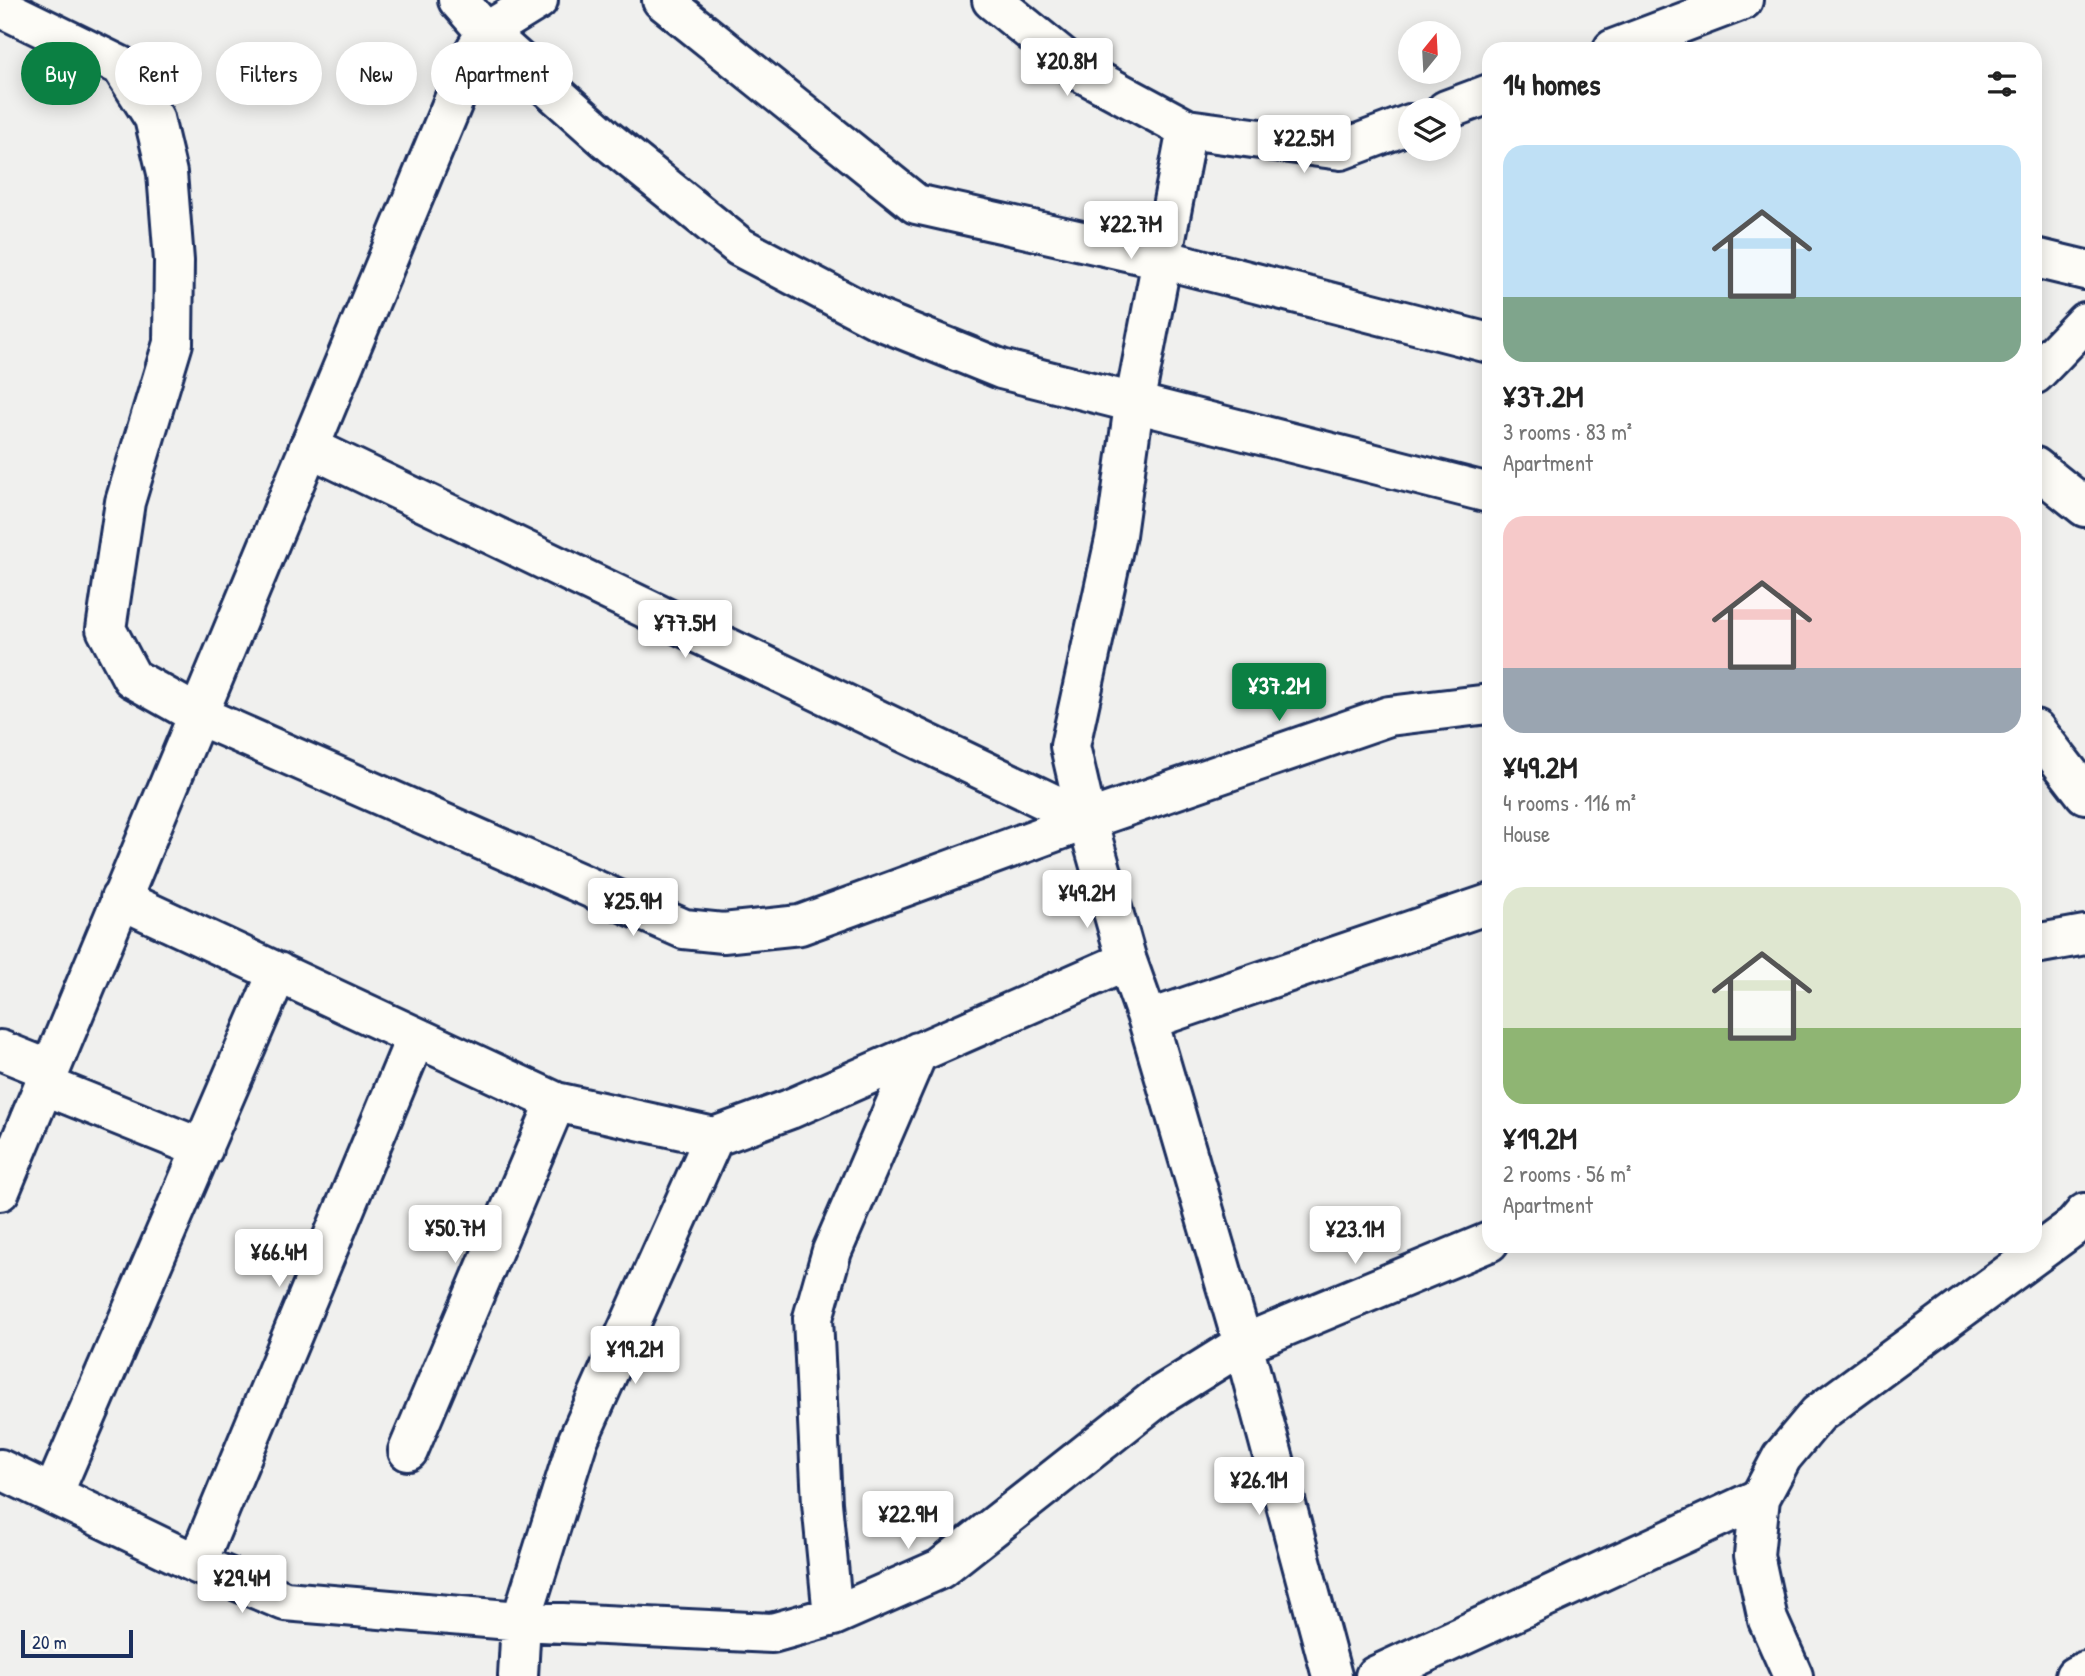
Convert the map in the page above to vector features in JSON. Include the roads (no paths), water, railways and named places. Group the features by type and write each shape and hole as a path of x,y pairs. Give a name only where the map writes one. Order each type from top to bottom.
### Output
{"main road":[{"path":"458,0 486,32 606,139 740,247 877,318 989,364 1134,405 1482,491"},
{"path":"0,1191 473,54 486,32 538,0"},
{"path":"662,0 916,204 1162,260 1482,340"},
{"path":"992,0 1081,72 1187,128 1341,150 1398,129"},
{"path":"1632,42 1743,0"},
{"path":"0,7 121,66 154,118 167,173 174,261 173,343 125,502 106,629 132,678 198,715 684,929 723,933 800,925 1087,820 1389,716 1482,711"},
{"path":"1461,104 1482,97"},
{"path":"1461,112 1482,116"},
{"path":"1187,128 1134,405 1116,535 1070,746 1087,820 1127,961 1148,1020 1243,1344 1332,1676"},
{"path":"2042,260 2085,270"},
{"path":"2042,367 2085,322"},
{"path":"309,447 1087,820"},
{"path":"2042,473 2085,507"},
{"path":"2042,747 2085,794"},
{"path":"120,899 556,1102 714,1137 790,1108 1127,961"},
{"path":"1148,1020 1482,906"},
{"path":"2042,943 2085,936"},
{"path":"53,1493 204,1149 278,972"},
{"path":"197,1564 416,1037"},
{"path":"0,1050 47,1077 204,1149"},
{"path":"833,1616 822,1503 813,1318 832,1251 918,1052"},
{"path":"408,1451 556,1102"},
{"path":"518,1676 521,1621 578,1440 714,1137"},
{"path":"2042,1250 2074,1226 2085,1213"},
{"path":"0,1469 197,1564 285,1601 521,1621 772,1633 833,1616 940,1569 1158,1397 1243,1344 1482,1245"},
{"path":"1793,1676 1768,1620 1754,1555 1760,1498 1782,1457 1818,1414 2037,1253"},
{"path":"1375,1676 1760,1498"},
{"path":"2075,1676 2085,1671"}]}
